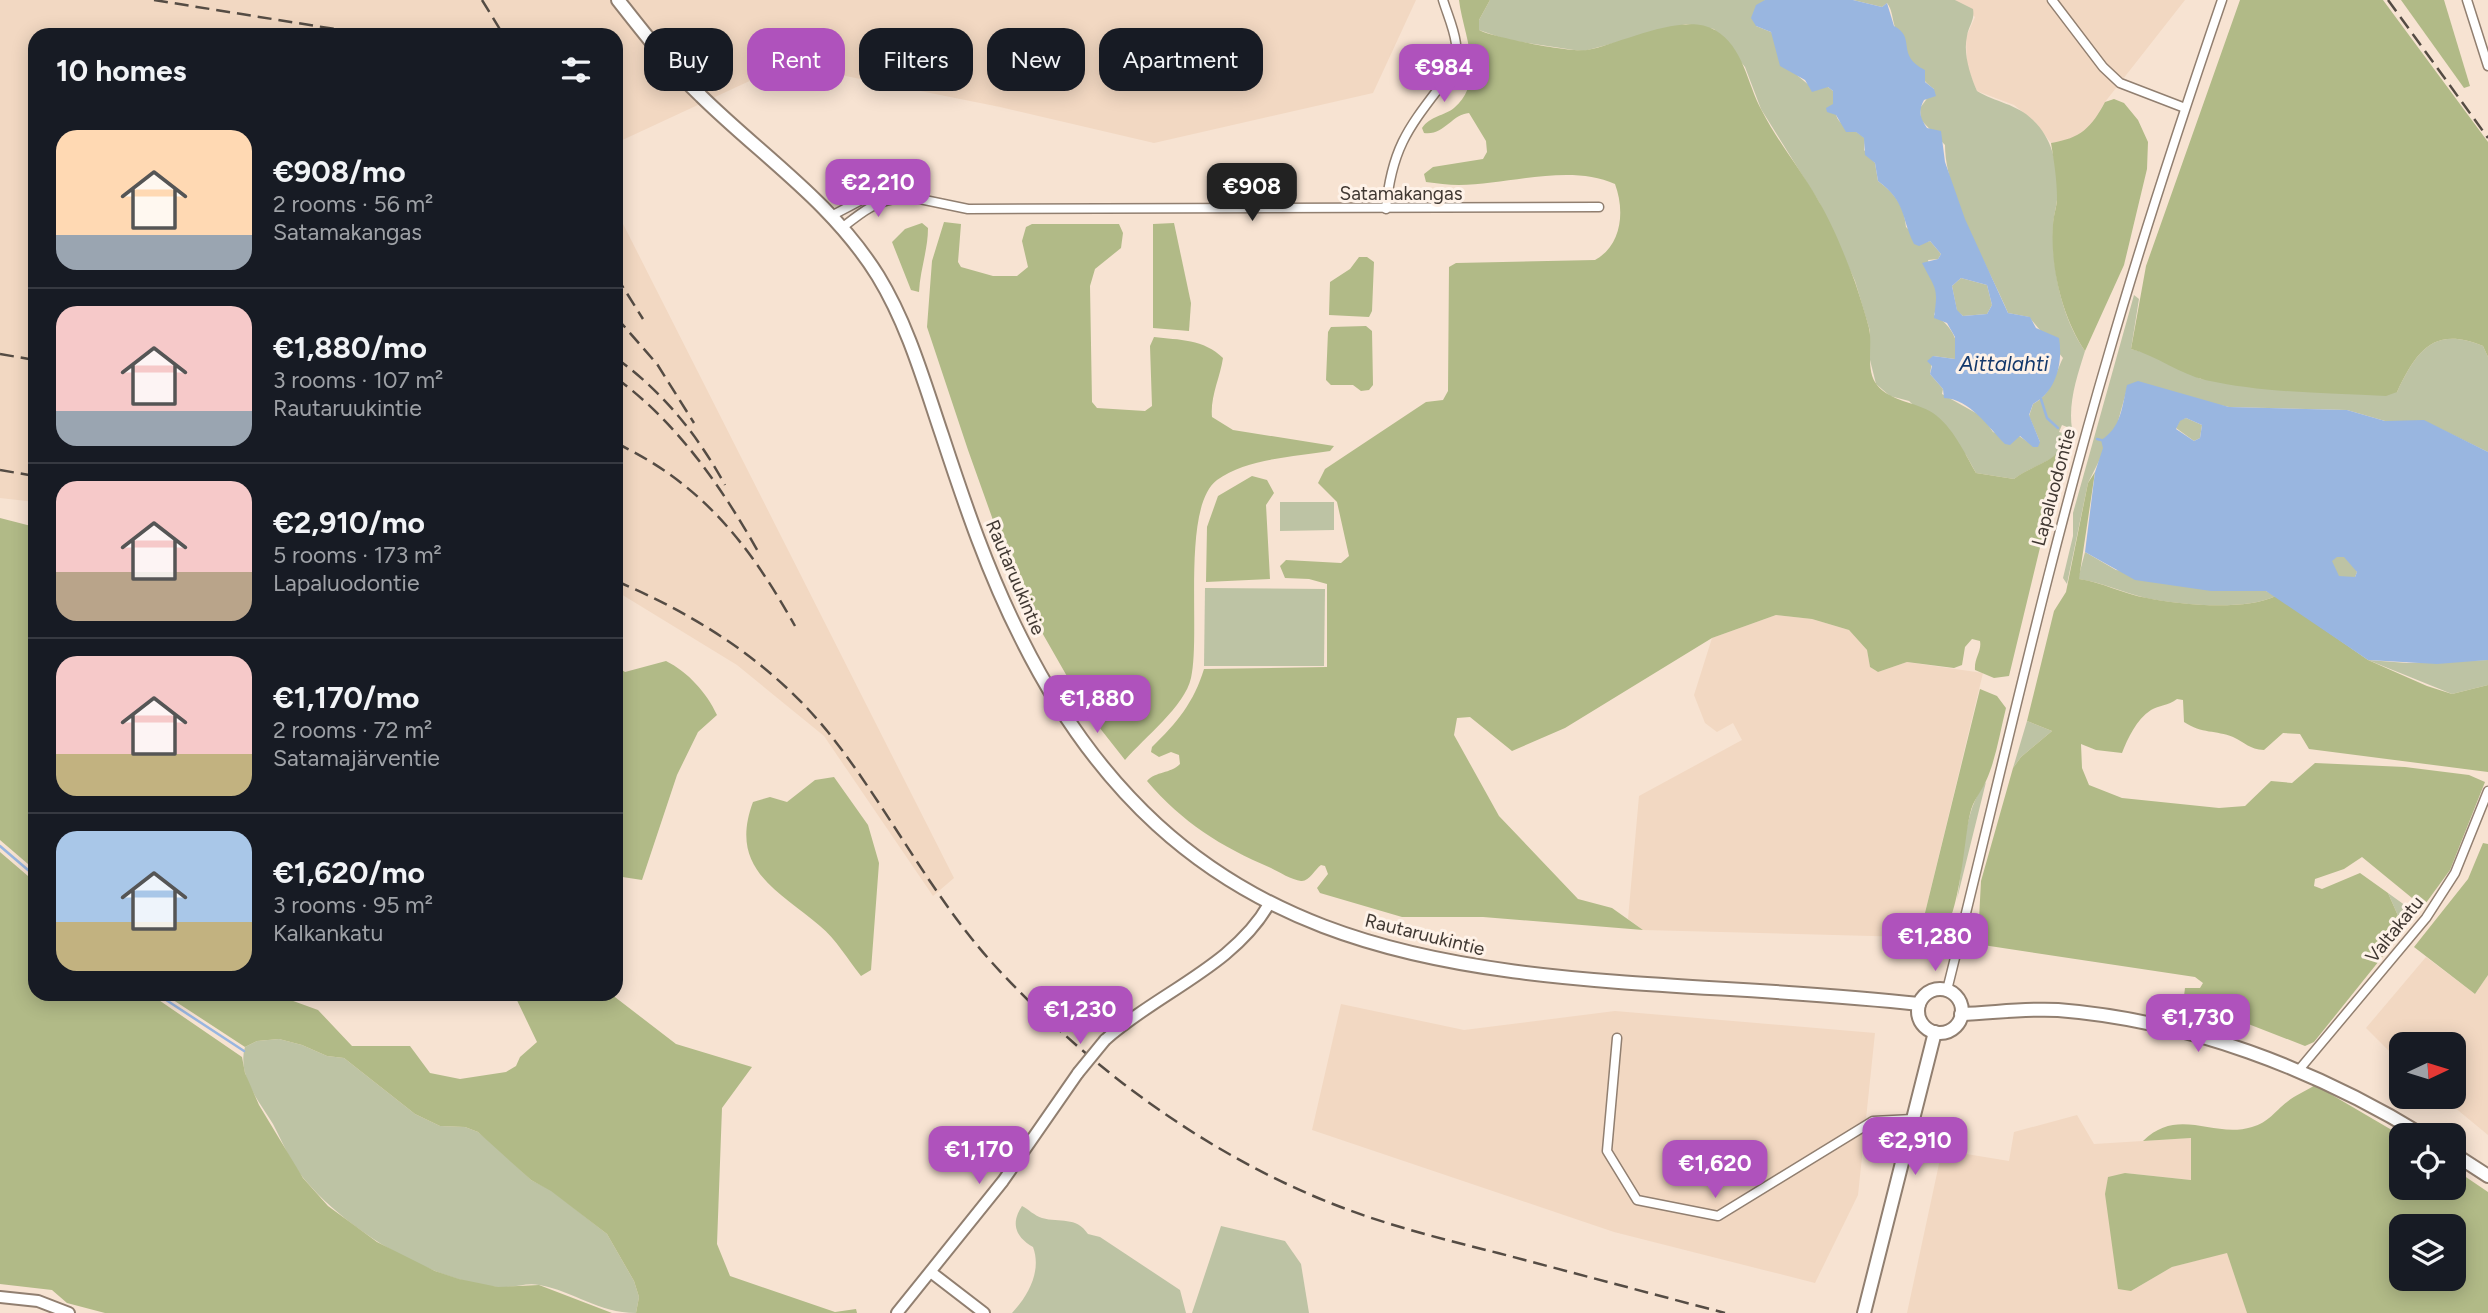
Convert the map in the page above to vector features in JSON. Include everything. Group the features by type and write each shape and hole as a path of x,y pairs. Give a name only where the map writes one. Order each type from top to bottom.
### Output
{"main road":[{"name":"Rautaruukintie","path":"618,0 702,98 833,215 875,272 898,315 989,569 1023,642 1064,717 1094,760 1147,819 1219,874 1269,904 1288,913 1414,955 1485,969 1624,985 1919,1004"},
{"path":"1947,990 1958,999 1961,1014 1955,1027 1935,1032 1919,1018 1919,1004 1927,993 1947,990"},
{"path":"1961,1014 2060,1010 2146,1024 2215,1041 2298,1071 2399,1123"},
{"path":"1864,1313 1935,1032"},
{"path":"2466,1162 2488,1176"}],"street":[{"path":"1386,209 1393,160 1403,137 1454,66 1456,44 1443,0"},
{"path":"2052,0 2103,67 2120,83 2185,108"},
{"name":"Lapaluodontie","path":"1947,990 2084,444 2151,213 2222,0"},
{"path":"2467,0 2483,41 2488,65"},
{"name":"Satamakangas","path":"833,215 879,192 968,209 1599,207"},
{"name":"Satamakangas","path":"843,227 879,203 910,198"},
{"name":"Valtakatu","path":"2298,1071 2426,918 2455,873 2488,791"},
{"path":"897,1313 932,1273 1003,1181 1078,1073 1105,1040 1129,1018 1231,950 1257,925 1269,904"},
{"path":"1617,1038 1607,1151 1637,1200 1718,1216 1873,1121 1913,1119"},
{"path":"932,1273 984,1313"},
{"path":"0,1297 38,1301 69,1313"}],"shaded area":[{"path":"0,0 1416,0 1373,93 1154,143 920,91 973,91 973,28 859,28 859,79 845,76 845,28 747,28 747,82 733,89 733,28 644,28 644,91 728,91 623,140 623,28 28,28 28,501 0,498"},
{"path":"1955,0 2185,0 2105,102 2088,131 2073,139 2051,143 2034,121 2014,105 1977,91 1967,67 1966,37 1975,17"},
{"path":"623,224 954,878 933,896 824,736 737,665 623,595"},
{"path":"1776,615 1812,619 1849,630 1867,650 1870,667 1878,672 1907,662 1983,673 1923,921 1909,937 1643,930 1628,919 1639,796 1742,740 1733,723 1717,732 1705,723 1694,695 1712,638"},
{"path":"2426,957 2475,994 2488,975 2488,1135 2458,1110 2466,1110 2466,1032 2389,1032 2389,1051 2366,1028"},
{"path":"1341,1004 1464,1030 1615,1011 1875,1033 1858,1195 1815,1283 1614,1232 1312,1130"},
{"path":"2077,1115 2094,1144 2191,1138 2192,1180 2125,1173 2131,1291 2172,1267 2228,1252 2247,1313 1907,1313 1942,1150 2009,1161 2014,1132"}],"green space":[{"path":"1459,0 1490,0 1479,20 1479,30 1566,49 1587,50 1669,26 1686,24 1702,25 1725,37 1739,56 1768,122 1829,220 1855,282 1869,328 1870,365 1877,385 1888,395 1926,409 1940,419 1957,440 1976,473 2014,479 2060,450 2059,469 2009,676 1994,678 1975,670 1980,641 1972,639 1965,647 1962,665 1954,668 1907,662 1878,672 1870,667 1867,650 1849,630 1812,619 1776,615 1712,638 1565,728 1512,751 1470,717 1457,718 1454,735 1499,816 1578,899 1612,908 1643,930 1483,917 1402,917 1320,893 1317,888 1328,874 1325,866 1321,865 1304,881 1286,876 1203,832 1174,809 1147,781 1180,764 1179,755 1171,752 1159,757 1151,752 1152,747 1184,711 1204,669 1327,667 1327,584 1309,579 1285,578 1280,566 1286,560 1341,563 1349,556 1337,502 1318,483 1325,469 1426,402 1443,400 1448,391 1449,267 1456,263 1595,260 1611,246 1616,236 1620,205 1615,184 1597,178 1558,175 1478,184 1426,182 1424,174 1433,167 1483,159 1487,152 1486,141 1469,113 1431,133 1424,133 1422,128 1429,121 1454,108 1464,97 1469,84 1470,56"},
{"path":"1490,0 1765,0 1756,26 1771,32 1798,76 1810,86 1828,87 1833,91 1837,118 1865,138 1864,150 1875,163 1878,181 1898,201 1906,227 1923,243 1930,241 1941,254 1938,259 1928,260 1937,294 1934,315 1953,333 1957,346 1955,359 1933,356 1930,374 1943,389 1942,394 1983,417 1993,432 2013,440 2019,436 2028,442 2040,442 2029,416 2033,404 2052,384 2063,358 2029,317 2008,313 1960,208 1947,165 1945,145 1921,120 1920,108 1934,89 1921,76 1904,51 1889,6 1887,3 1882,7 1853,0 1955,0 1973,9 1966,50 1977,91 2020,110 2033,120 2046,137 2054,157 2057,179 2053,227 2056,275 2064,308 2085,351 2072,399 2072,429 2062,425 2059,432 2066,434 2058,453 2014,479 1976,473 1966,455 1909,401 1890,396 1876,384 1870,360 1870,331 1855,281 1819,202 1761,109 1745,67 1714,29 1686,24 1584,51 1574,50 1508,40 1479,30 1479,20"},
{"path":"2240,0 2383,0 2488,142 2488,357 2483,346 2452,339 2440,341 2420,354 2397,392 2386,396 2295,392 2205,380 2131,349 2146,266"},
{"path":"2401,0 2444,0 2470,86 2464,88"},
{"path":"2114,99 2124,103 2138,120 2148,142 2147,169 2124,265 2085,351 2070,323 2056,274 2053,222 2057,191 2051,143 2078,135 2095,119 2105,102"},
{"path":"944,222 961,224 958,262 961,267 993,276 1017,276 1028,267 1022,241 1026,227 1032,224 1119,224 1123,233 1121,248 1095,269 1090,286 1092,402 1097,408 1145,411 1152,406 1150,346 1154,337 1182,340 1208,347 1223,358 1212,417 1233,430 1334,446 1330,451 1242,467 1217,480 1206,494 1199,516 1196,543 1194,658 1191,678 1181,700 1125,760 1088,713 1036,622 1009,565 968,450 927,327 932,261"},
{"path":"922,223 928,228 928,236 919,292 911,290 892,242 905,229"},
{"path":"1174,223 1191,303 1189,331 1153,328 1153,224"},
{"path":"1359,257 1367,257 1374,262 1372,311 1369,317 1329,315 1330,282 1350,269"},
{"path":"1961,278 1987,285 1992,305 1987,314 1963,316 1957,311 1952,286"},
{"path":"2134,295 2139,299 2131,349 2154,355 2201,379 2397,392 2412,364 2429,346 2452,339 2483,346 2488,357 2488,452 2424,421 2385,421 2347,410 2229,407 2128,385 2117,425 2088,483 2067,584 2063,578 2073,536 2073,513"},
{"path":"1366,326 1372,331 1373,385 1369,390 1361,391 1353,385 1331,385 1326,380 1328,332 1331,327"},
{"path":"2186,418 2202,425 2200,438 2194,441 2176,428 2180,420"},
{"path":"2095,472 2079,579 2161,601 2195,604 2248,604 2276,596 2368,660 2427,686 2452,694 2488,685 2488,772 2309,749 2300,734 2283,733 2264,750 2259,749 2233,737 2184,722 2183,700 2177,699 2146,714 2133,730 2122,753 2096,750 2081,744 2082,768 2089,785 2122,798 2219,808 2245,806 2271,781 2292,783 2315,763 2405,767 2469,775 2485,782 2450,870 2423,907 2362,857 2344,869 2315,879 2314,886 2322,889 2360,873 2388,893 2399,918 2395,941 2314,1042 2305,1046 2197,1004 2184,996 2185,988 2200,988 2203,983 2195,977 1983,945 1978,938 1981,881 2013,768 2021,757 2052,731 2027,721 2054,611 2066,592 2088,483"},
{"path":"1252,476 1267,480 1274,493 1266,505 1270,579 1206,582 1207,527 1218,496"},
{"path":"1280,502 1334,502 1334,530 1280,531"},
{"path":"0,518 28,525 28,864 0,840"},
{"path":"2085,552 2116,570 2266,591 2276,596 2263,601 2230,605 2176,603 2146,598 2078,579"},
{"path":"2319,556 2350,556 2357,572 2355,577 2340,581"},
{"path":"1205,588 1325,589 1324,666 1204,666"},
{"path":"2368,660 2407,663 2488,660 2488,685 2452,694"},
{"path":"666,661 696,684 717,715 698,732 677,775 642,880 623,877 623,671"},
{"path":"1980,689 1997,696 2006,708 1989,773 1971,809 1954,907 1946,930 1934,948 1918,958 1897,956 1889,939 1909,937 1923,921"},
{"path":"2027,721 2052,731 2021,757 2013,768"},
{"path":"834,777 868,825 879,863 871,970 861,976 826,931 761,876 747,845 747,825 753,802 770,797 787,802 815,780"},
{"path":"1986,782 1957,899 1968,822 1972,807"},
{"path":"2483,843 2488,844 2488,975 2475,994 2414,947 2468,879"},
{"path":"0,852 28,876 28,1001 160,1001 242,1057 245,1073 259,1105 303,1178 328,1206 377,1242 435,1271 459,1279 498,1287 539,1285 612,1313 105,1313 67,1303 52,1290 0,1284"},
{"path":"2388,893 2413,911 2416,917 2395,941 2399,918"},
{"path":"175,1001 293,1001 318,1010 352,1046 410,1046 430,1073 460,1079 506,1072 516,1066 520,1057 537,1042 517,1001 620,1001 676,1044 752,1067 722,1108 717,1244 730,1276 835,1312 856,1309 857,1313 636,1313 639,1297 634,1281 607,1234 551,1191 531,1180 478,1132 465,1127 440,1126 415,1114 344,1058 327,1056 279,1039 257,1041 245,1047"},
{"path":"279,1039 327,1056 344,1058 415,1114 440,1126 465,1127 478,1132 531,1180 551,1190 607,1234 634,1281 639,1297 636,1313 598,1306 539,1285 497,1287 444,1274 392,1250 344,1217 300,1174 247,1078 243,1058 245,1047 257,1041"},
{"path":"2315,1085 2389,1128 2389,1200 2466,1200 2466,1177 2488,1192 2488,1313 2247,1313 2227,1253 2172,1267 2131,1291 2118,1289 2105,1194 2108,1177 2125,1173 2191,1180 2191,1138 2143,1141 2156,1131 2183,1124 2238,1130 2252,1127 2267,1120 2290,1100"},
{"path":"1022,1206 1039,1217 1073,1222 1088,1234 1100,1237 1180,1290 1186,1313 1012,1313 1032,1283 1036,1265 1033,1247 1022,1239 1017,1229 1016,1219"},
{"path":"1221,1226 1285,1241 1301,1264 1309,1313 1192,1313"}],"water":[{"name":"Aittalahti","path":"1765,0 1853,0 1882,7 1887,3 1894,26 1904,36 1908,53 1916,64 1925,70 1925,82 1934,89 1936,96 1924,100 1922,104 1921,118 1927,128 1941,131 1945,162 1965,219 2008,313 2030,317 2036,328 2059,338 2059,366 2053,384 2048,392 2033,404 2029,415 2040,442 2038,447 2033,447 2020,436 2010,445 2005,444 1970,409 1962,403 1944,398 1943,389 1930,374 1932,366 1927,361 1933,356 1955,359 1955,337 1947,323 1934,318 1935,290 1922,263 1938,259 1941,254 1930,241 1919,246 1914,244 1898,203 1878,181 1875,163 1865,155 1864,138 1856,132 1846,132 1836,115 1827,112 1826,108 1833,104 1833,91 1828,87 1812,92 1805,80 1780,66 1771,32 1756,26 1751,18 1756,5","holes":["1961,278 1987,285 1992,305 1987,314 1963,316 1957,310 1952,286"]},
{"path":"2138,381 2229,407 2347,410 2385,421 2424,420 2488,452 2488,660 2437,664 2368,660 2266,591 2211,591 2135,580 2085,552 2095,472 2103,448 2101,440 2117,423 2127,385","holes":["2186,418 2202,425 2200,438 2194,441 2176,429 2180,421","2337,557 2344,557 2357,572 2355,577 2339,576 2332,561"]}],"waterway":[{"path":"2041,399 2047,418 2058,428"},
{"path":"2097,439 2101,440"},
{"path":"0,846 28,870"},
{"path":"168,1001 244,1051"}],"railway":[{"path":"154,0 328,28"},
{"path":"482,0 499,28"},
{"path":"2388,0 2488,138"},
{"path":"623,287 643,319"},
{"path":"623,325 657,364 694,423"},
{"path":"0,354 28,359"},
{"path":"623,363 678,415 703,448 725,485"},
{"path":"623,384 679,436 715,482 760,555"},
{"path":"623,447 674,477 720,519 760,569 795,626"},
{"path":"0,470 28,475"},
{"path":"623,584 704,626 731,643 783,684 828,732 850,761 950,910 996,967 1070,1040 1152,1105 1195,1134 1286,1184 1373,1219 1725,1313"}]}
